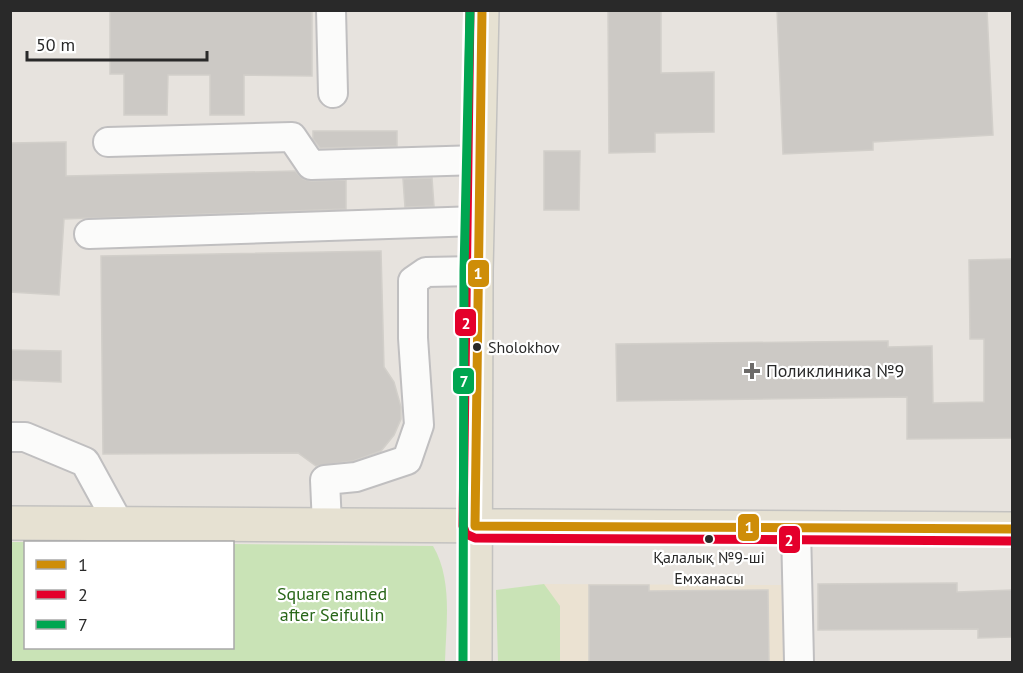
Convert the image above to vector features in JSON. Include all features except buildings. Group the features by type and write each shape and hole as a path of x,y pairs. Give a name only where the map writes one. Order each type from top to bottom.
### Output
{"main road":[{"path":"475,663 476,271 482,10"},
{"path":"10,524 327,525 475,513 796,528 1012,529"}],"lane":[{"path":"331,10 333,93"},
{"path":"108,142 292,137 311,165 480,160"},
{"path":"89,234 478,222"},
{"path":"327,525 325,480 356,477 407,460 419,425 413,338 413,281 426,272 476,271"},
{"path":"10,437 25,437 85,462 119,524"},
{"path":"796,528 799,663"}],"shaded area":[{"path":"544,584 787,585 787,662 543,662"}],"green space":[{"name":"Square named after Seifullin","path":"11,542 24,542 24,649 234,649 234,544 433,546 439,559 446,588 445,662 11,662"},
{"path":"544,584 560,606 560,662 498,662 496,590"}],"transit line":[{"name":"2","path":"470,10 463,526 466,534 475,538 1012,541"},
{"name":"7","path":"463,662 464,271 470,10"},
{"name":"1","path":"482,10 475,526 1012,529"}],"place":[{"name":"Sholokhov","path":"477,347"},
{"name":"Поликлиника №9","path":"752,371"},
{"name":"Қалалық №9-ші Емханасы","path":"709,539"}]}
